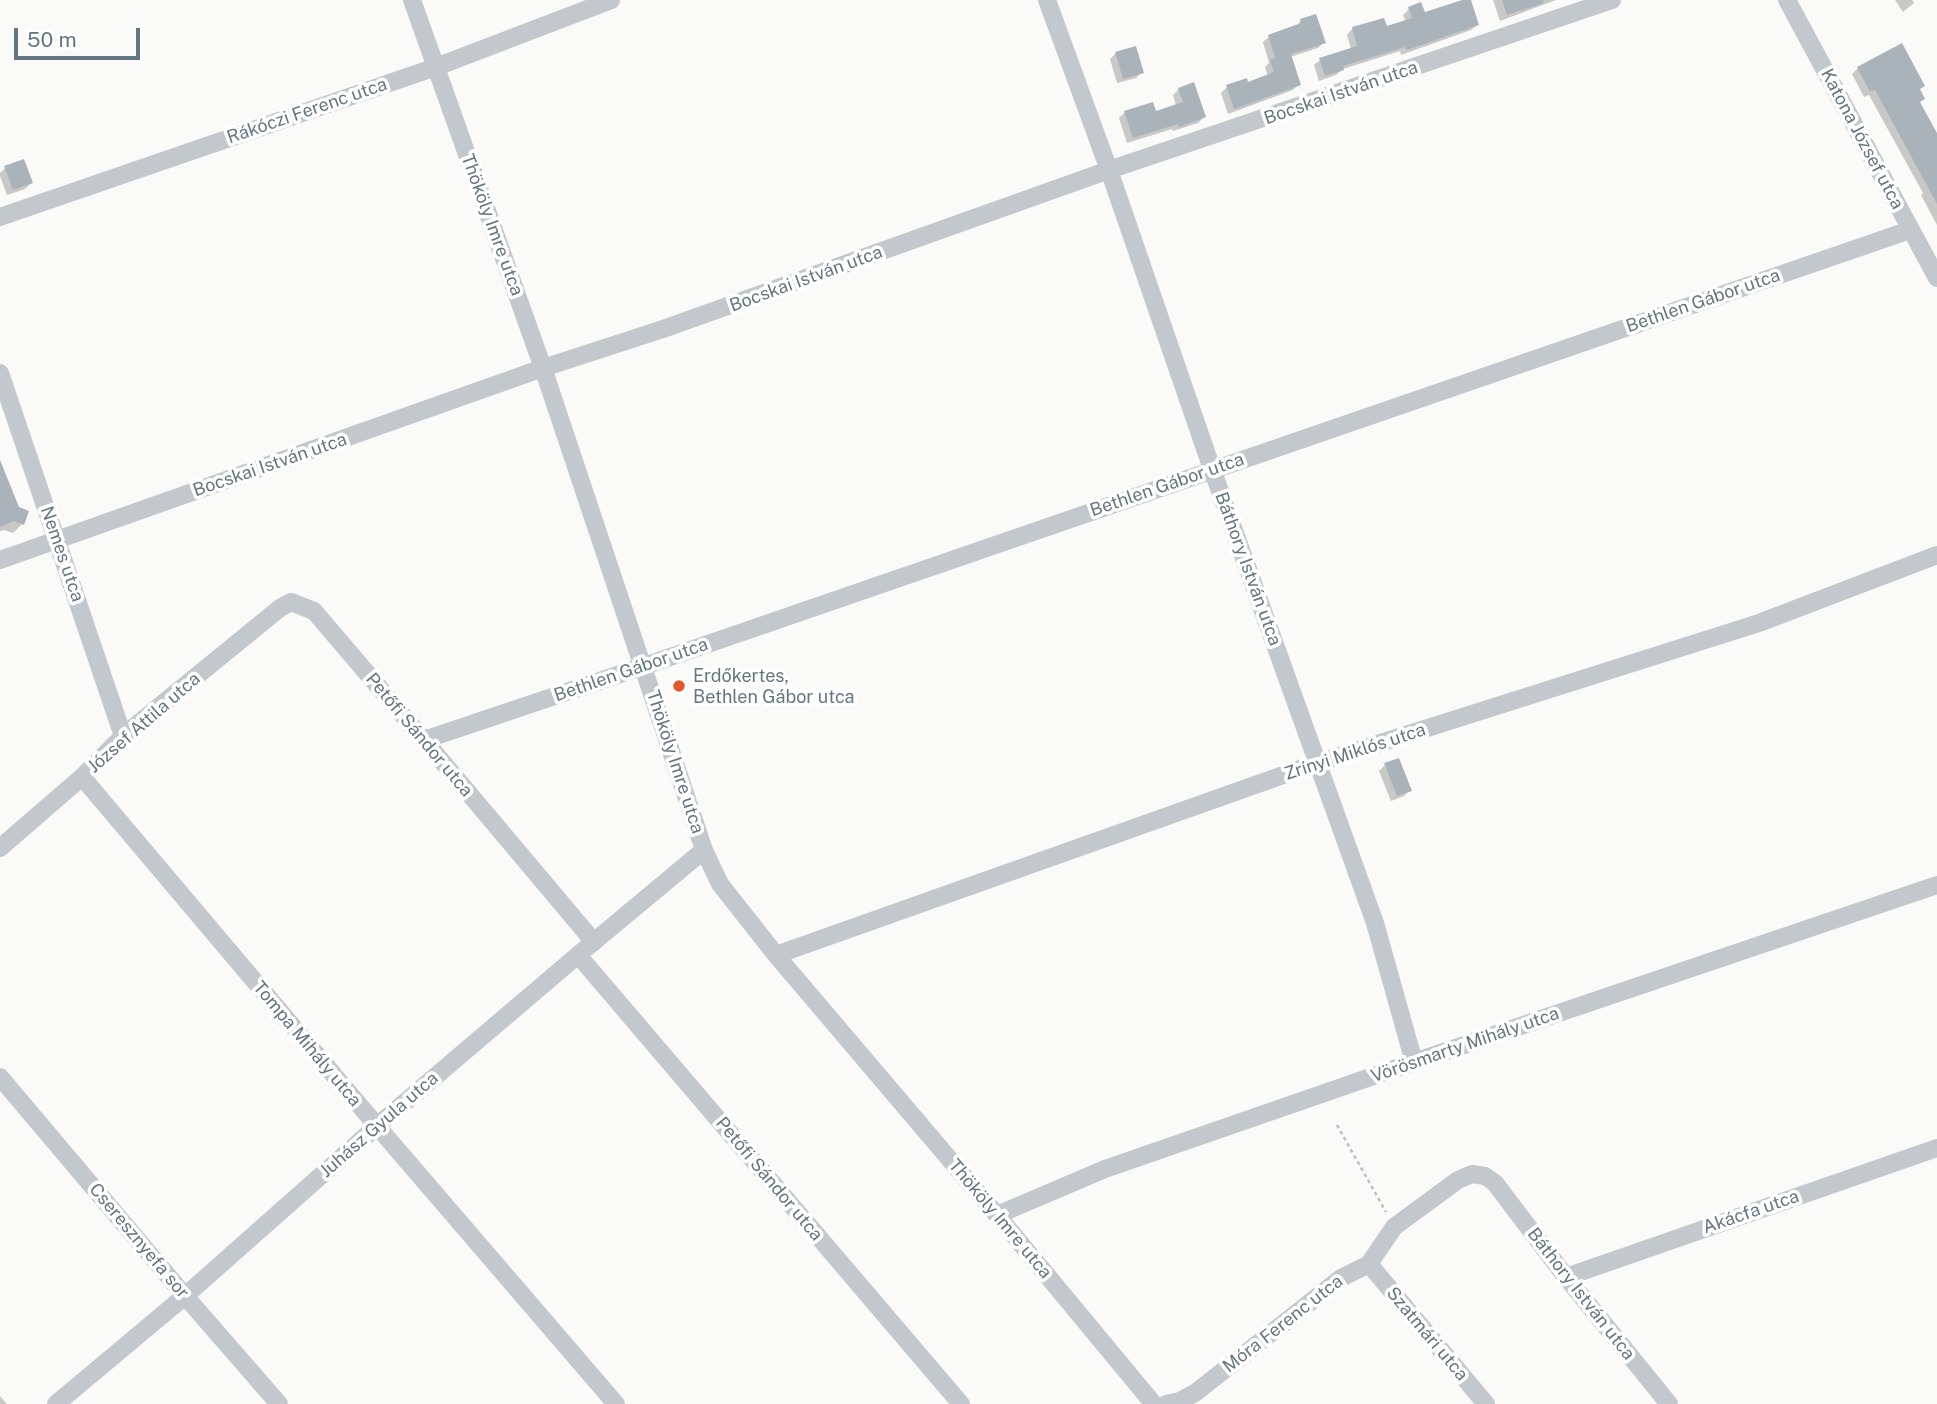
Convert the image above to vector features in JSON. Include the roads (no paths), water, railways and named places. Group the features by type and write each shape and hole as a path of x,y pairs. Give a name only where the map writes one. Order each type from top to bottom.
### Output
{"street":[{"name":"Thököly Imre utca","path":"412,0 543,368 704,850 720,884 776,955 1157,1404"},
{"name":"Rákóczi Ferenc utca","path":"0,217 436,66 611,0"},
{"name":"Báthory István utca","path":"1047,0 1375,923 1413,1062"},
{"name":"Bocskai István utca","path":"0,560 1109,170 1612,0"},
{"name":"Katona József utca","path":"1787,0 1937,278"},
{"name":"Bethlen Gábor utca","path":"424,740 1910,230"},
{"name":"Nemes utca","path":"0,373 123,736"},
{"name":"Zrínyi Miklós utca","path":"776,955 1317,763 1759,623 1937,555"},
{"name":"József Attila utca","path":"0,848 82,777 123,736 280,608 291,602"},
{"name":"Petőfi Sándor utca","path":"291,602 314,611 594,942"},
{"name":"Tompa Mihály utca","path":"82,777 616,1404"},
{"name":"Juhász Gyula utca","path":"57,1404 185,1296 377,1126 704,850"},
{"name":"Vörösmarty Mihály utca","path":"997,1215 1105,1169 1937,885"},
{"name":"Petőfi Sándor utca","path":"578,955 961,1404"},
{"name":"Cseresznyefa sor","path":"0,1077 279,1404"},
{"name":"Akácfa utca","path":"1566,1277 1937,1148"},
{"name":"Móra Ferenc utca","path":"1157,1404 1180,1401 1195,1393 1341,1278 1369,1264 1394,1227 1458,1180 1472,1174 1485,1176 1495,1183"},
{"name":"Báthory István utca","path":"1495,1183 1566,1277 1669,1404"},
{"name":"Szatmári utca","path":"1369,1264 1486,1404"}],"place":[{"name":"Erdőkertes, Bethlen Gábor utca","path":"679,686"}]}
